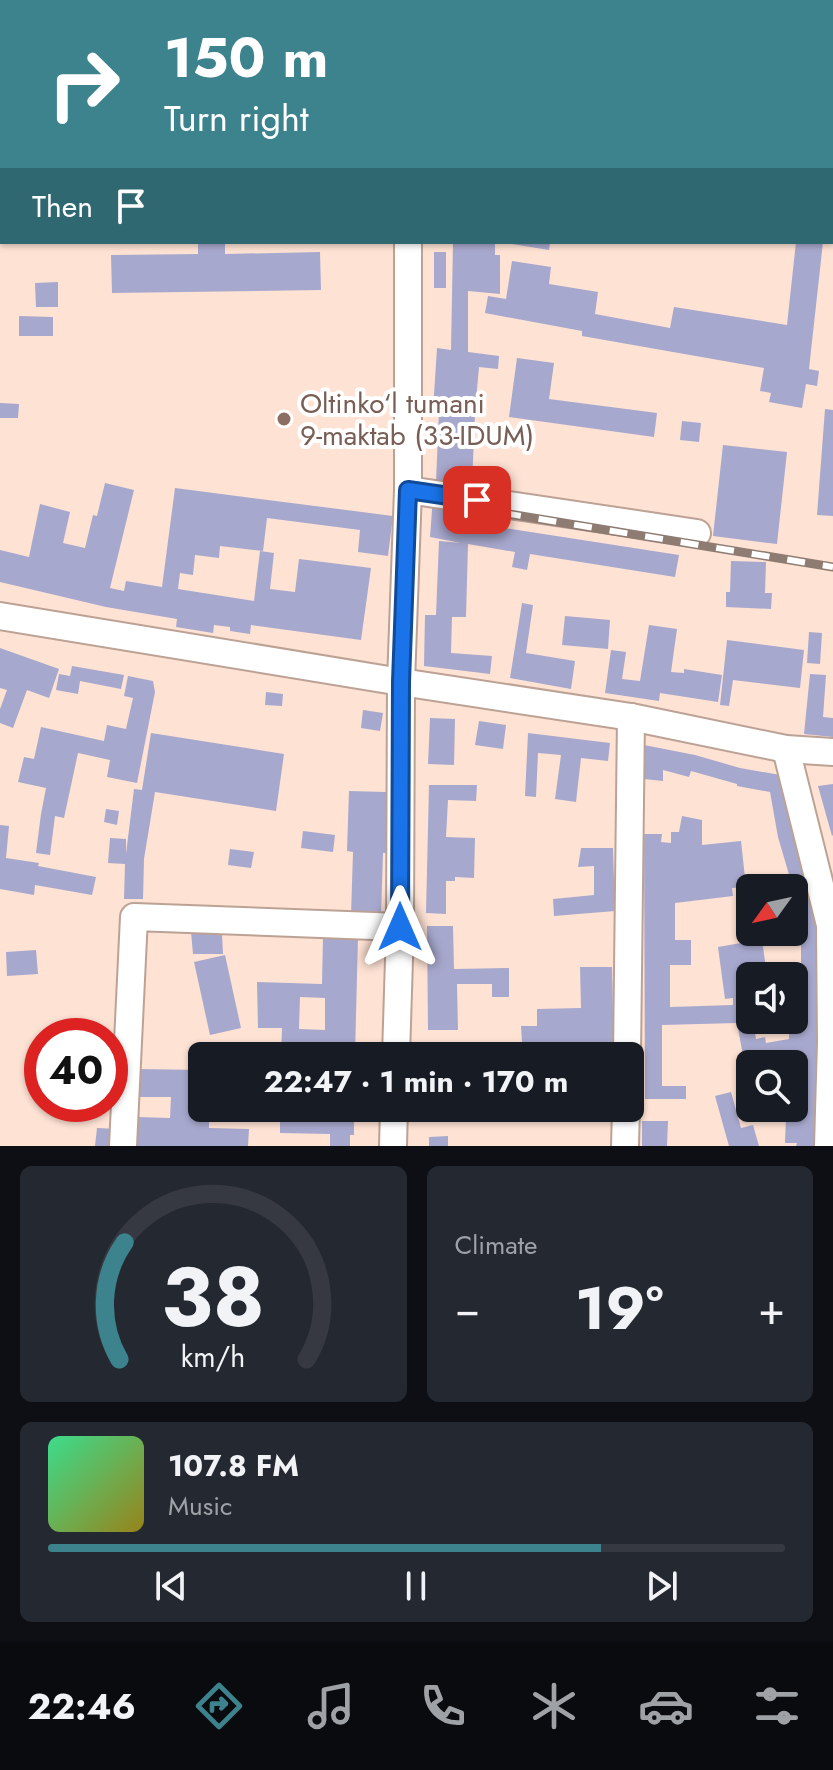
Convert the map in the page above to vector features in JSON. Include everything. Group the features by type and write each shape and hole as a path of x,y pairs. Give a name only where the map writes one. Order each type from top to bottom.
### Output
{"street":[{"path":"396,1042 401,682 408,490 408,244"},
{"path":"408,490 697,533"},
{"path":"0,616 631,717 786,749 833,752"},
{"path":"627,1042 631,717"},
{"path":"786,749 830,925 832,1044 828,1146"},
{"path":"123,1146 134,917 400,927"},
{"path":"393,1146 394,1122"},
{"path":"625,1146 626,1122"}],"building":[{"path":"198,244 225,244 225,254 320,252 321,290 112,293 111,255 198,254"},
{"path":"453,244 495,244 495,255 500,255 500,294 468,291 468,352 499,356 498,369 479,367 475,411 433,410 437,348 451,350"},
{"path":"512,244 550,244 549,250"},
{"path":"796,244 823,244 809,369 819,371 817,386 806,384 802,408 769,402 771,393 760,391 764,368 582,336 582,331 485,313 488,296 506,299 512,261 551,267 549,284 598,292 595,314 670,328 674,307 787,325"},
{"path":"434,252 446,252 446,288 434,288"},
{"path":"58,282 58,307 36,307 35,283"},
{"path":"19,316 53,317 53,336 19,336"},
{"path":"517,358 554,363 549,399 657,413 654,437 509,417"},
{"path":"0,403 19,404 18,418 0,418"},
{"path":"825,409 833,410 833,516 817,515"},
{"path":"439,412 475,414 472,484 436,482"},
{"path":"682,421 701,423 699,442 680,440"},
{"path":"723,445 787,452 777,544 713,536"},
{"path":"105,483 134,490 110,588 124,591 126,581 162,587 175,488 393,516 388,556 358,552 360,530 267,518 263,551 220,546 219,558 195,555 193,575 180,573 178,589 254,601 260,551 274,553 270,589 295,592 299,559 371,568 361,640 251,625 250,634 214,625 213,633 176,627 177,619 106,607 0,582 0,550 29,557 40,504 70,512 63,543 85,548"},
{"path":"433,496 496,505 492,526 679,555 675,577 530,554 527,570 512,567 515,552 468,544 466,617 452,617 451,653 492,656 490,674 424,666 425,615 436,615 439,541 461,543 430,537"},
{"path":"731,561 766,562 765,593 772,593 771,609 726,607"},
{"path":"522,603 533,605 526,653 575,661 571,689 510,678"},
{"path":"565,616 610,620 608,649 562,645"},
{"path":"649,625 677,629 671,672 684,673 684,669 722,675 718,702 660,693 659,701 605,693 611,650 626,652 622,679 640,681"},
{"path":"809,632 822,633 820,664 807,663"},
{"path":"727,640 804,650 800,688 733,680 729,706 720,705"},
{"path":"0,648 59,669 49,698 27,690 13,728 0,723 0,709 7,690 0,688"},
{"path":"72,666 124,675 121,689 80,681 78,694 56,690 59,674 70,676"},
{"path":"810,674 826,675 823,717 833,718 833,737 804,734"},
{"path":"128,676 153,681 155,692 137,783 107,777 110,760 78,753 64,818 55,816 50,855 36,853 46,788 18,782 24,757 34,759 41,727 104,741 107,725 126,729 133,698 124,696"},
{"path":"266,692 283,694 282,706 265,705"},
{"path":"363,710 383,713 380,731 361,728"},
{"path":"430,718 455,719 454,765 428,764"},
{"path":"479,721 506,725 503,749 475,745"},
{"path":"151,733 284,754 276,811 155,792 144,859 143,899 124,899 125,864 108,863 110,838 126,839 126,854 134,789 142,790"},
{"path":"528,733 610,743 608,761 581,758 576,802 555,799 561,755 538,753 536,797 525,796"},
{"path":"644,745 786,776 819,908 818,1146 785,1143 786,1122 808,1122 808,1050 742,1050 739,1034 755,1034 756,1039 765,1037 766,1043 789,1039 789,1034 808,1034 808,962 801,962 801,946 808,946 808,874 789,874 770,792 737,786 691,771 689,777 663,770 663,781 644,779"},
{"path":"833,784 833,835 832,836 818,786"},
{"path":"429,785 477,785 476,801 448,800 446,837 475,838 474,878 455,877 455,881 446,881 446,914 426,913"},
{"path":"349,791 387,792 381,916 351,915 353,852 347,851"},
{"path":"106,809 119,811 117,825 104,822"},
{"path":"682,816 702,820 702,845 741,841 745,874 736,874 733,896 675,903 675,940 691,940 691,965 670,965 670,1007 733,1005 733,998 725,999 718,947 736,944 763,946 765,962 736,962 736,1023 662,1025 662,1086 686,1086 686,1099 645,1099 644,834 662,834 661,842 671,843 671,832 679,832"},
{"path":"0,825 9,826 6,858 96,877 92,895 35,885 34,895 0,889"},
{"path":"303,831 335,835 333,852 301,848"},
{"path":"581,848 613,848 615,911 554,916 553,899 594,895 594,866 578,867"},
{"path":"230,849 254,852 251,868 228,865"},
{"path":"427,926 453,926 454,969 509,968 509,997 492,997 492,984 457,984 458,1030 428,1030"},
{"path":"191,932 222,934 223,954 193,954"},
{"path":"323,935 358,936 355,1042 282,1042 282,1028 258,1028 257,982 322,984","holes":["300,997 325,998 325,1030 299,1029"]},
{"path":"36,950 38,974 7,976 6,952"},
{"path":"225,955 241,1028 210,1035 194,962"},
{"path":"580,967 612,967 614,1042 522,1042 521,1026 537,1026 537,1009 581,1008"},
{"path":"138,1069 188,1070 188,1122 209,1122 209,1128 249,1129 248,1146 136,1146 136,1117 170,1118 171,1097 137,1097"},
{"path":"731,1092 736,1122 739,1122 741,1128 753,1125 759,1146 729,1146 715,1096"},
{"path":"668,1121 667,1146 642,1146 642,1122"},
{"path":"280,1122 354,1122 350,1146 330,1146 330,1134 280,1133"},
{"path":"97,1128 117,1129 116,1146 95,1146"},
{"path":"448,1136 448,1146 429,1146 429,1137"}],"railway":[{"path":"503,513 833,567"}],"place":[{"name":"Oltinko‘l tumani 9-maktab (33-IDUM)","path":"284,419"}],"route":[{"path":"400,927 401,682 408,490 477,500"}]}
